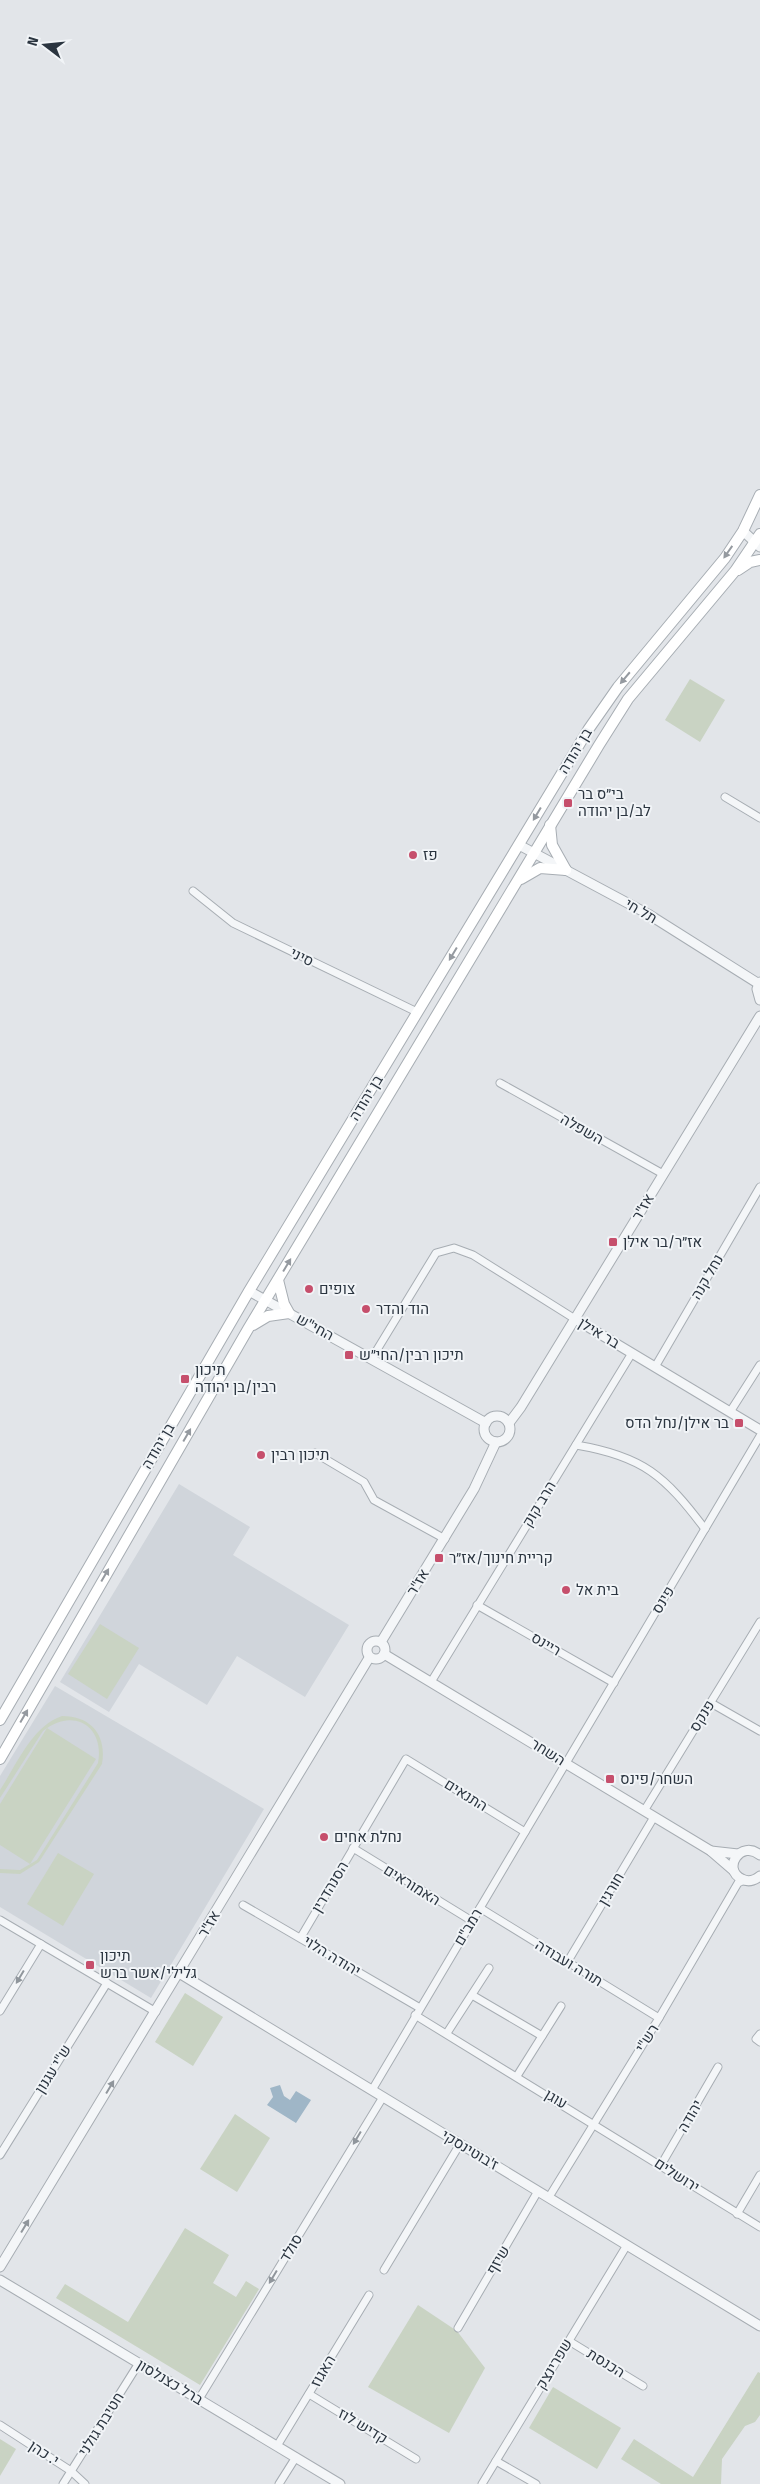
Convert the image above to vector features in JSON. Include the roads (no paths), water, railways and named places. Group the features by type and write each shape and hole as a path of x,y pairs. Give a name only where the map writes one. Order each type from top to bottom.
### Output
{"main road":[{"name":"בן יהודה","path":"0,1720 249,1291 588,730 618,687 725,558 743,531 760,495"},
{"name":"בן יהודה","path":"0,1758 248,1329 550,825 628,699 757,545 760,534"},
{"path":"735,572 750,562 760,560"},
{"path":"550,825 552,845 566,870"},
{"path":"517,882 540,868 566,870"},
{"path":"248,1329 268,1316 289,1313 284,1304 278,1280"}],"street":[{"path":"743,531 760,534"},
{"path":"743,531 757,545"},
{"path":"725,797 760,818"},
{"name":"תל חי","path":"519,845 648,914 759,983"},
{"name":"סיני","path":"193,891 233,923 417,1012"},
{"path":"759,983 757,995 760,1000"},
{"name":"אז\"ר","path":"509,1423 521,1407 760,1016"},
{"name":"השפלה","path":"500,1083 663,1174"},
{"name":"נחל קנה","path":"655,1366 760,1187"},
{"name":"בר אילן","path":"372,1358 436,1253 454,1248 473,1255 575,1319 760,1430"},
{"name":"החי\"ש","path":"249,1291 486,1423"},
{"name":"הרב קוק","path":"431,1682 632,1353"},
{"path":"730,1412 760,1365"},
{"path":"495,1416 503,1417 509,1423 509,1434 504,1440 496,1442 486,1435 486,1423 495,1416"},
{"name":"פינס","path":"566,1764 760,1436"},
{"name":"אז\"ר","path":"381,1642 474,1489 496,1442"},
{"path":"576,1445 601,1449 650,1470 664,1480 682,1499 705,1529"},
{"path":"316,1453 364,1482 374,1500 444,1539"},
{"name":"ריינס","path":"478,1605 614,1683"},
{"name":"פנקס","path":"644,1811 759,1626"},
{"path":"381,1642 385,1649 384,1654 378,1660 369,1658 366,1652 369,1643 381,1642"},
{"name":"השחר","path":"384,1654 711,1851 733,1870 737,1876 754,1880"},
{"name":"אז\"ר","path":"0,2267 369,1658"},
{"path":"711,1702 760,1731"},
{"name":"התנאים","path":"406,1759 525,1832"},
{"name":"הסנהדרין","path":"300,1937 406,1759"},
{"name":"רמב\"ם","path":"372,2090 566,1764"},
{"name":"חורגין","path":"568,1962 654,1817"},
{"name":"האמוראים","path":"353,1848 472,1921"},
{"name":"השחר","path":"711,1851 738,1854 746,1850 760,1854"},
{"path":"733,1870 733,1862 738,1854"},
{"name":"רש\"י","path":"549,2198 659,2018 738,1883 754,1880"},
{"name":"יהודה הלוי","path":"243,1905 300,1937 418,2011"},
{"name":"תורה ועבודה","path":"480,1908 659,2018"},
{"path":"0,1920 156,2012"},
{"path":"0,2011 41,1944"},
{"path":"447,2033 489,1968"},
{"name":"ז'בוטינסקי","path":"179,1973 760,2326"},
{"name":"ש\"י עגנון","path":"0,2155 107,1983"},
{"path":"472,1995 542,2036"},
{"path":"517,2076 561,2006"},
{"name":"עוגן","path":"418,2011 447,2033 594,2123"},
{"name":"יהודה","path":"661,2165 718,2067"},
{"name":"סולד","path":"199,2399 383,2097"},
{"name":"ירושלים","path":"594,2123 760,2227"},
{"path":"384,2270 460,2144"},
{"path":"737,2214 760,2175"},
{"name":"שיזף","path":"458,2328 538,2191"},
{"name":"שפרינצק","path":"482,2484 627,2245"},
{"path":"0,2271 0,2279"},
{"name":"ברל כצנלסון","path":"0,2279 340,2484"},
{"name":"האגוז","path":"277,2446 369,2295"},
{"name":"הכנסת","path":"569,2341 643,2386"},
{"name":"חטיבת גולני","path":"63,2484 139,2363"},
{"name":"קדיש לוז","path":"309,2394 416,2459"},
{"name":"י. כהן","path":"0,2425 72,2471 85,2484"},
{"path":"280,2484 296,2457"},
{"path":"496,2461 536,2484"}],"water":[{"path":"280,2085 284,2096 290,2100 296,2091 311,2100 296,2123 267,2105 273,2097 270,2088"}],"place":[{"name":"בי״ס בר לב/בן יהודה","path":"568,803"},
{"name":"פז","path":"413,855"},
{"name":"אז״ר/בר אילן","path":"613,1242"},
{"name":"צופים","path":"309,1289"},
{"name":"הוד והדר","path":"366,1309"},
{"name":"תיכון רבין/החי״ש","path":"349,1355"},
{"name":"תיכון רבין/בן יהודה","path":"185,1379"},
{"name":"בר אילן/נחל הדס","path":"739,1423"},
{"name":"תיכון רבין","path":"261,1455"},
{"name":"קריית חינוך/אז״ר","path":"439,1558"},
{"name":"בית אל","path":"566,1590"},
{"name":"השחר/פינס","path":"610,1779"},
{"name":"נחלת אחים","path":"324,1837"},
{"name":"תיכון גלילי/אשר ברש","path":"90,1965"}]}
